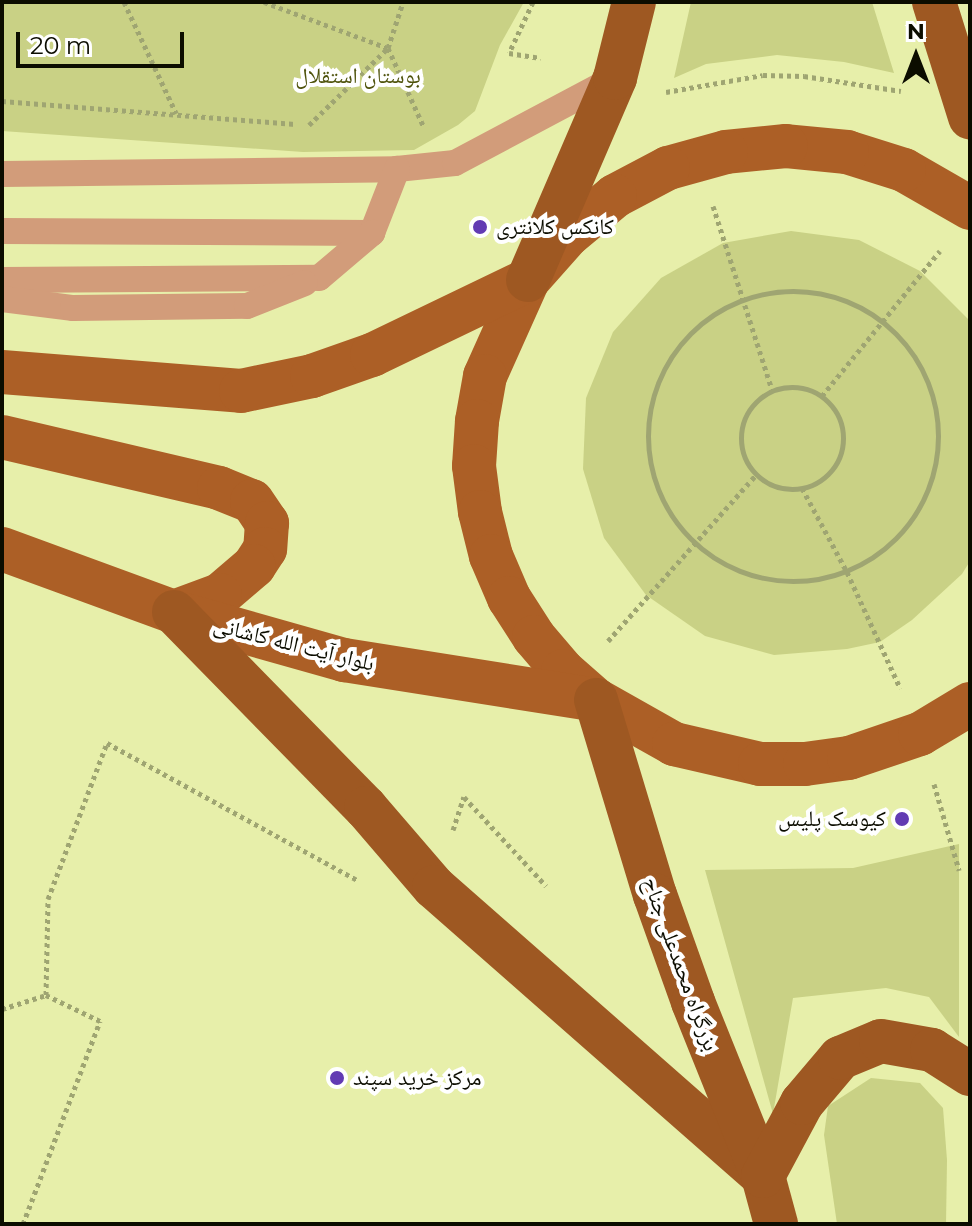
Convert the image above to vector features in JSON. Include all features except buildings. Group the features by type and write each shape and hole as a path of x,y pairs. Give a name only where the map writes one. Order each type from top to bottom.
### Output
{"highway":[{"path":"528,280 615,78 634,2"},
{"path":"934,2 970,117"},
{"path":"174,612 366,808 434,887 763,1176 802,1103 840,1058 881,1041 932,1050 970,1074"},
{"name":"بزرگراه محمدعلی جناح","path":"585,691 693,1002 763,1176 776,1224"}],"main road":[{"path":"960,224 904,170 847,152 786,146 726,152 668,168 615,196 568,235 528,280 485,376 477,421 474,466 480,512 491,556 509,598 534,637 585,691 674,744 760,764 805,764 849,758 920,734 970,704"},
{"path":"2,372 241,391 312,376 372,355 528,280"},
{"path":"2,437 219,488 252,501 267,523 265,549 254,566 220,595 174,612"},
{"name":"بلوار آیت الله کاشانی","path":"2,549 174,612 344,660 585,691"}],"lane":[{"path":"2,174 397,169 455,163 615,78"},
{"path":"2,299 73,308 247,306 319,278 372,233 397,169"},
{"path":"2,231 372,233"},
{"path":"2,280 319,278"}],"path":[{"path":"124,2 177,114"},
{"path":"264,2 388,48 433,146 397,169"},
{"path":"2,101 311,125 388,48 403,2"},
{"path":"533,2 509,53 541,58"},
{"path":"666,92 763,75 804,76 901,91"},
{"path":"700,159 772,390"},
{"path":"822,396 960,224"},
{"path":"778,291 825,293 868,310 881,320 904,340 928,379 939,424 936,471 917,514 886,548 847,572 798,582 748,574 704,552 671,516 651,470 647,420 661,374 690,333 730,305 778,291"},
{"path":"789,386 806,388 822,396 834,408 842,424 844,441 840,458 831,472 802,488 786,489 756,475 746,461 742,429 747,413 772,390 789,386"},
{"path":"585,691 695,542 756,475"},
{"path":"802,488 847,572 920,734 959,870"},
{"path":"46,995 48,899 107,743 366,885"},
{"path":"434,887 464,797 546,886"},
{"path":"2,1009 46,995 100,1021 23,1224"}],"green space":[{"name":"بوستان استقلال","path":"2,2 524,2 500,45 475,111 458,125 414,150 303,152 2,131"},
{"path":"691,2 872,2 894,73 844,62 777,55 706,64 674,78"},
{"path":"791,231 859,240 920,271 968,319 970,561 962,574 912,620 880,642 847,649 774,655 705,636 646,595 604,538 583,469 586,398 613,332 661,278 723,243"},
{"path":"959,844 959,1037 929,997 886,988 793,998 773,1114 705,870 853,868"},
{"path":"871,1078 920,1083 943,1108 947,1160 946,1224 837,1224 824,1135 828,1106"}],"place":[{"name":"کانکس کلانتری","path":"480,227"},
{"name":"کیوسک پلیس","path":"902,819"},
{"name":"مرکز خرید سپند","path":"337,1078"}]}
